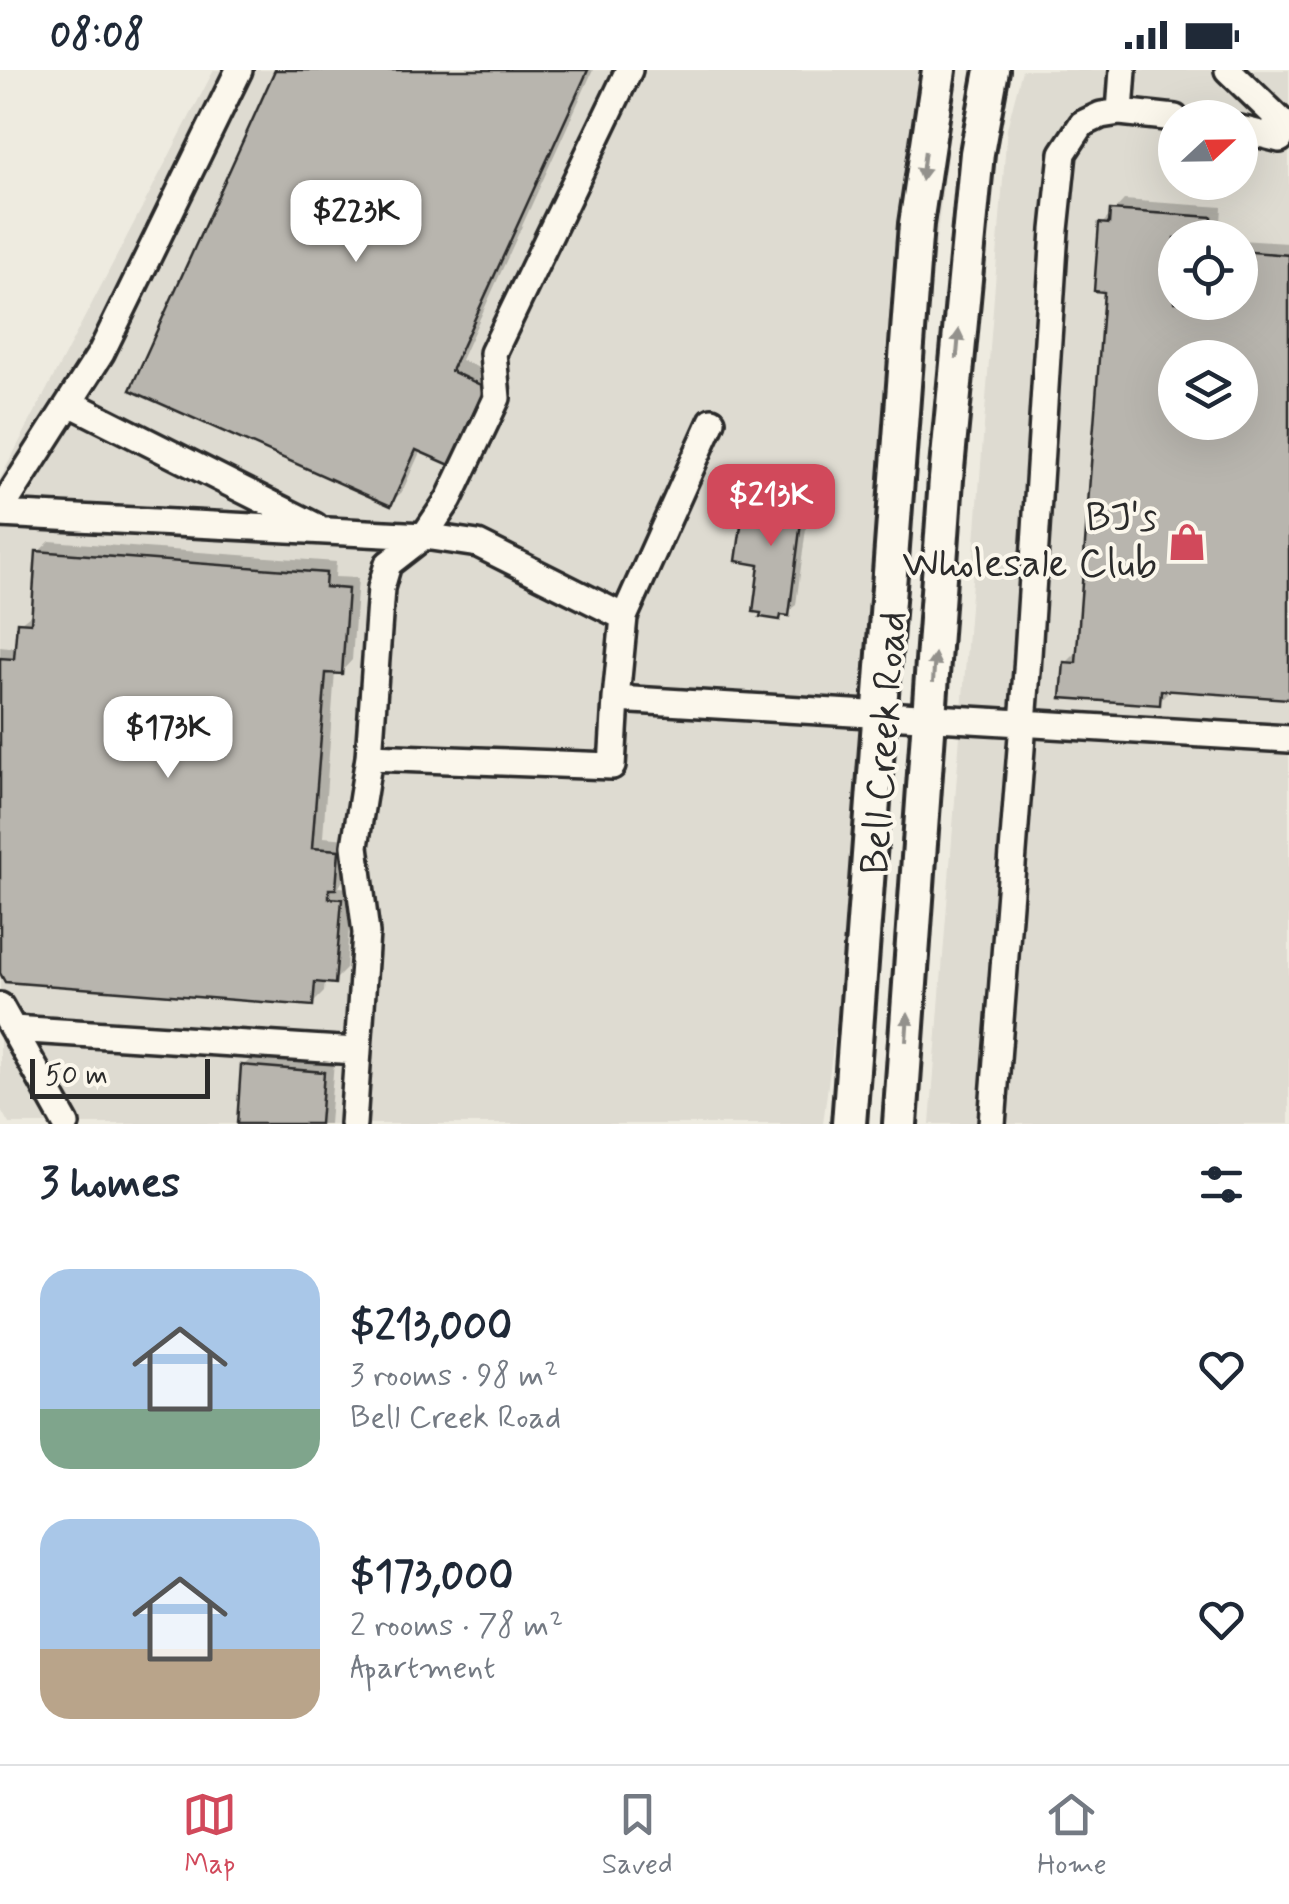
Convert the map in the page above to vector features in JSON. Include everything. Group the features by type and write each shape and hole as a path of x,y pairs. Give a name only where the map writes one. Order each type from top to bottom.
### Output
{"main road":[{"name":"Bell Creek Road","path":"848,1124 916,224 939,70"},
{"name":"Bell Creek Road","path":"900,1124 946,479 977,153 992,70"}],"lane":[{"path":"239,70 101,354 0,512 424,536 478,544 624,617"},
{"path":"353,1124 366,932 354,846 369,757 380,588 388,564 424,536 448,499 497,398 492,353 629,70"},
{"path":"1120,112 1123,70"},
{"path":"1228,70 1282,122 1280,139 1258,134"},
{"path":"992,1124 1023,724 1054,230 1064,153 1082,124 1100,115 1120,112 1158,116"},
{"path":"70,402 325,531"},
{"path":"369,757 612,766 624,617 712,422"},
{"path":"616,699 1289,739"},
{"path":"6,1017 356,1051"},
{"path":"6,1017 66,1124"}],"shaded area":[{"path":"214,70 958,70 823,1124 9,1124 0,1108 0,479"},
{"path":"1022,70 1289,70 1289,1124 930,1124 1007,128"}],"building":[{"path":"275,70 588,70 451,371 485,387 450,465 416,450 391,506 130,390"},
{"name":"BJ's Wholesale Club","path":"1110,210 1212,217 1158,220 1158,320 1258,320 1258,252 1289,255 1289,699 1161,690 1160,705 1061,698 1064,662 1076,663 1104,292 1094,291 1099,223 1109,224"},
{"path":"746,491 804,498 789,616 781,615 780,620 753,612 759,565 736,561"},
{"path":"36,551 326,573 325,587 348,589 342,674 326,673 312,848 339,850 336,889 329,889 329,898 342,899 335,984 315,982 313,1006 5,982 0,973 0,658 14,659 17,622 31,623"},
{"path":"241,1065 324,1072 320,1124 237,1124"}],"place":[{"name":"BJ's Wholesale Club","path":"1187,542"}]}
